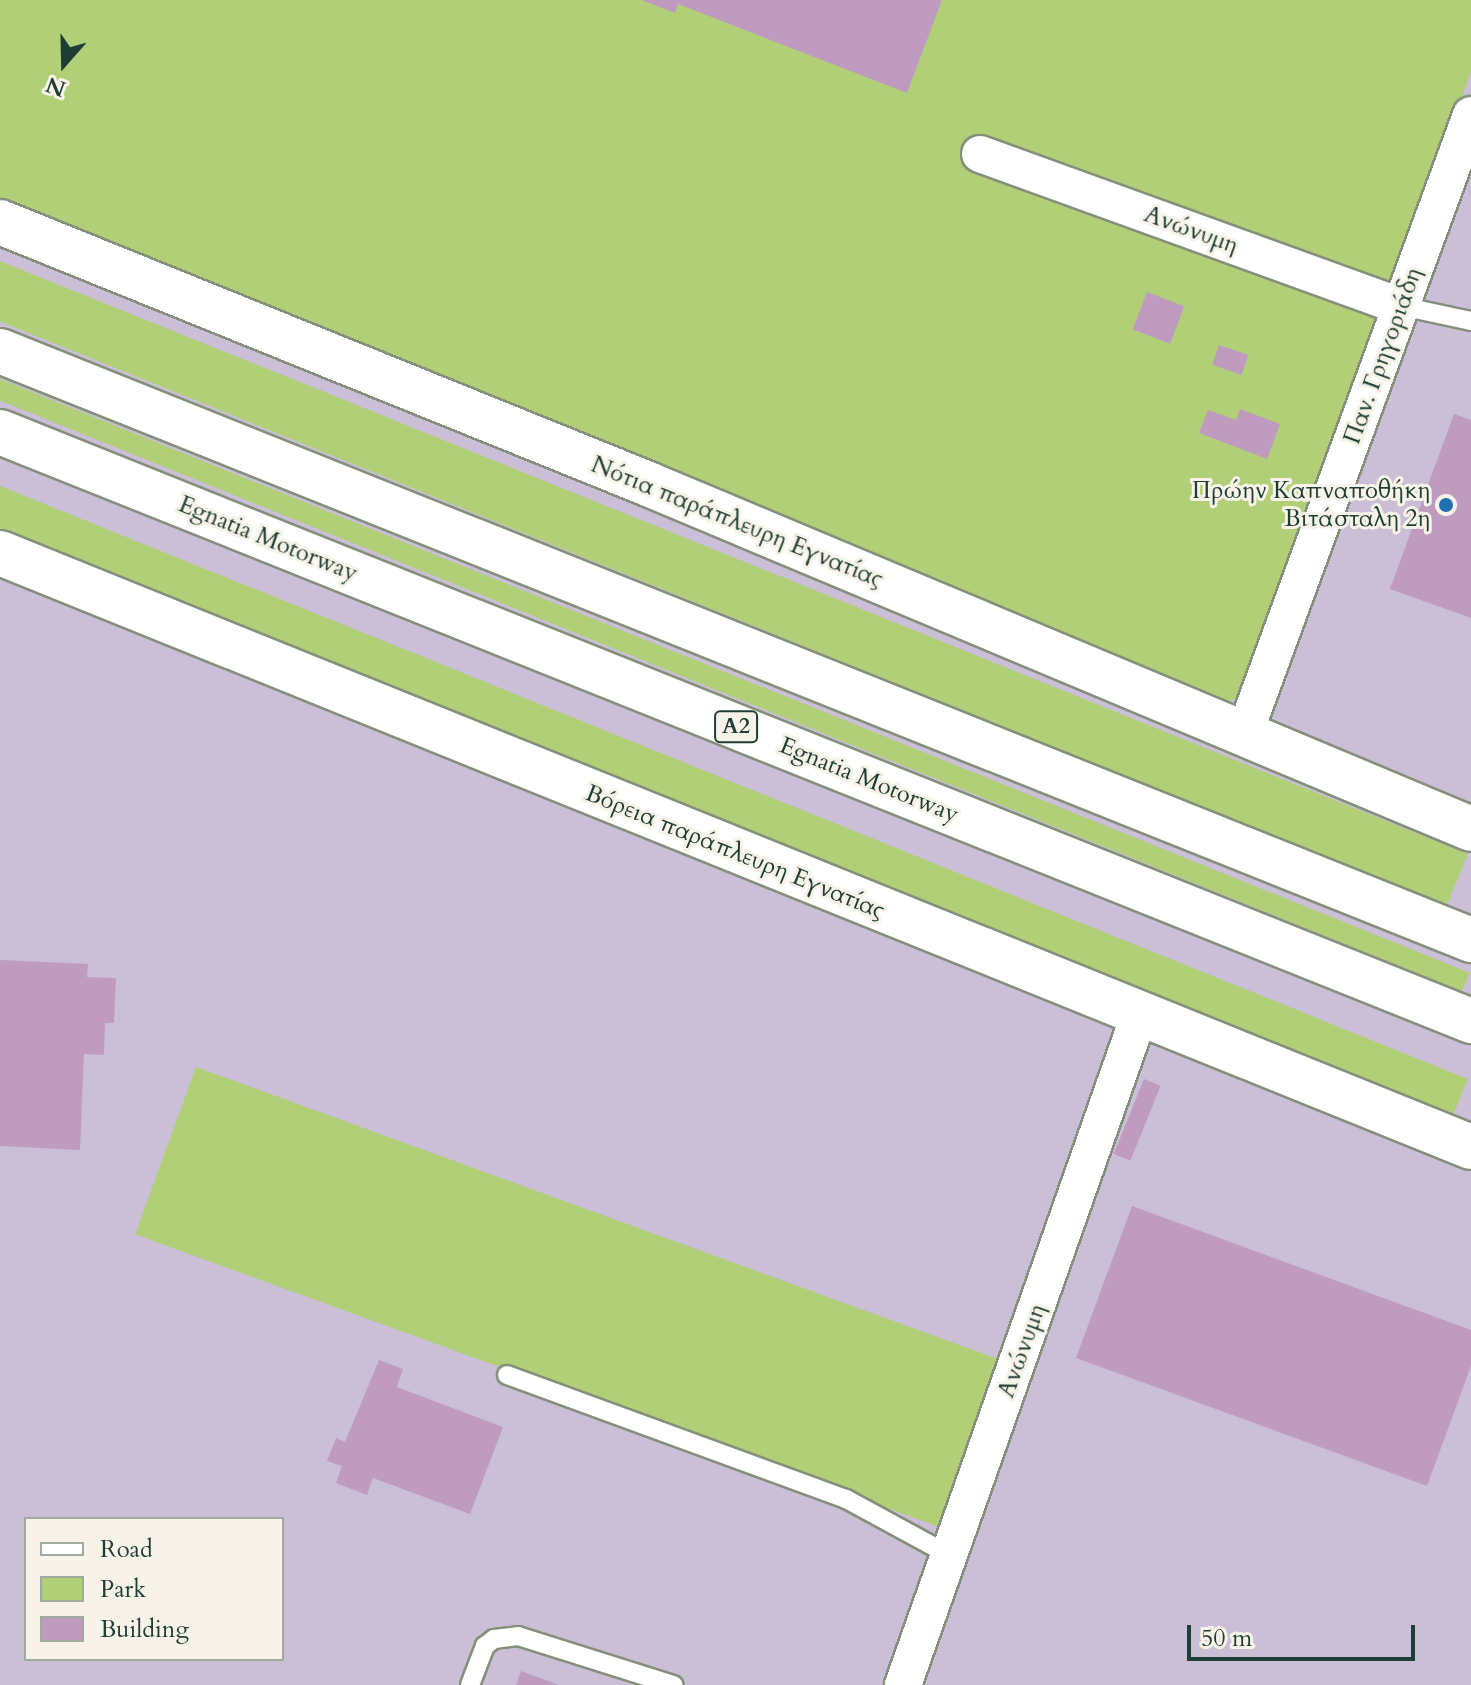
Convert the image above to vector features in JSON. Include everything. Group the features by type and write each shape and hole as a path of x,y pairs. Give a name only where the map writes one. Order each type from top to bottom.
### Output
{"main road":[{"name":"Νότια παράπλευρη Εγνατίας","path":"0,222 1245,732 1471,829"},
{"path":"0,351 1471,940"},
{"name":"Egnatia Motorway","path":"0,432 1471,1021"},
{"name":"Βόρεια παράπλευρη Εγνατίας","path":"0,553 1139,1016 1471,1147"}],"street":[{"name":"Παν. Γρηγοριάδη","path":"1245,732 1471,115"},
{"name":"Ανώνυμη","path":"980,154 1401,306"},
{"name":"Ανώνυμη","path":"903,1685 1139,1016"}],"lane":[{"path":"1401,306 1471,321"},
{"path":"507,1375 846,1499 949,1555"},
{"path":"470,1685 485,1646 494,1639 518,1636 673,1685"}],"shaded area":[{"path":"0,0 1471,0 1471,1685 0,1685"}],"green space":[{"path":"0,0 1471,0 1471,72 1237,699 1214,705 0,214"},
{"path":"0,261 1468,854 1447,906 0,321"},
{"path":"0,379 1470,973 1462,991 0,401"},
{"path":"0,486 1468,1079 1448,1127 0,542"},
{"path":"196,1067 1004,1361 943,1528 135,1234"}],"building":[{"path":"641,0 942,0 907,93 678,4 675,13"},
{"path":"1147,292 1184,306 1170,344 1133,329"},
{"path":"1219,345 1248,355 1241,375 1212,365"},
{"path":"1240,409 1280,424 1267,459 1199,433 1208,410 1236,420"},
{"name":"Πρώην Καπναποθήκη Βιτάσταλη 2η","path":"1454,414 1471,420 1471,618 1390,589"},
{"path":"0,960 88,964 87,977 116,978 114,1023 105,1023 104,1055 84,1054 80,1150 0,1146"},
{"path":"1144,1079 1161,1086 1130,1161 1114,1154"},
{"path":"1132,1206 1471,1330 1471,1366 1427,1486 1076,1358"},
{"path":"379,1360 403,1369 397,1387 503,1427 470,1514 373,1478 367,1495 336,1483 342,1466 327,1461 336,1438 345,1442"},
{"path":"521,1671 559,1685 516,1685"}],"place":[{"name":"Πρώην Καπναποθήκη Βιτάσταλη 2η","path":"1446,505"}]}
